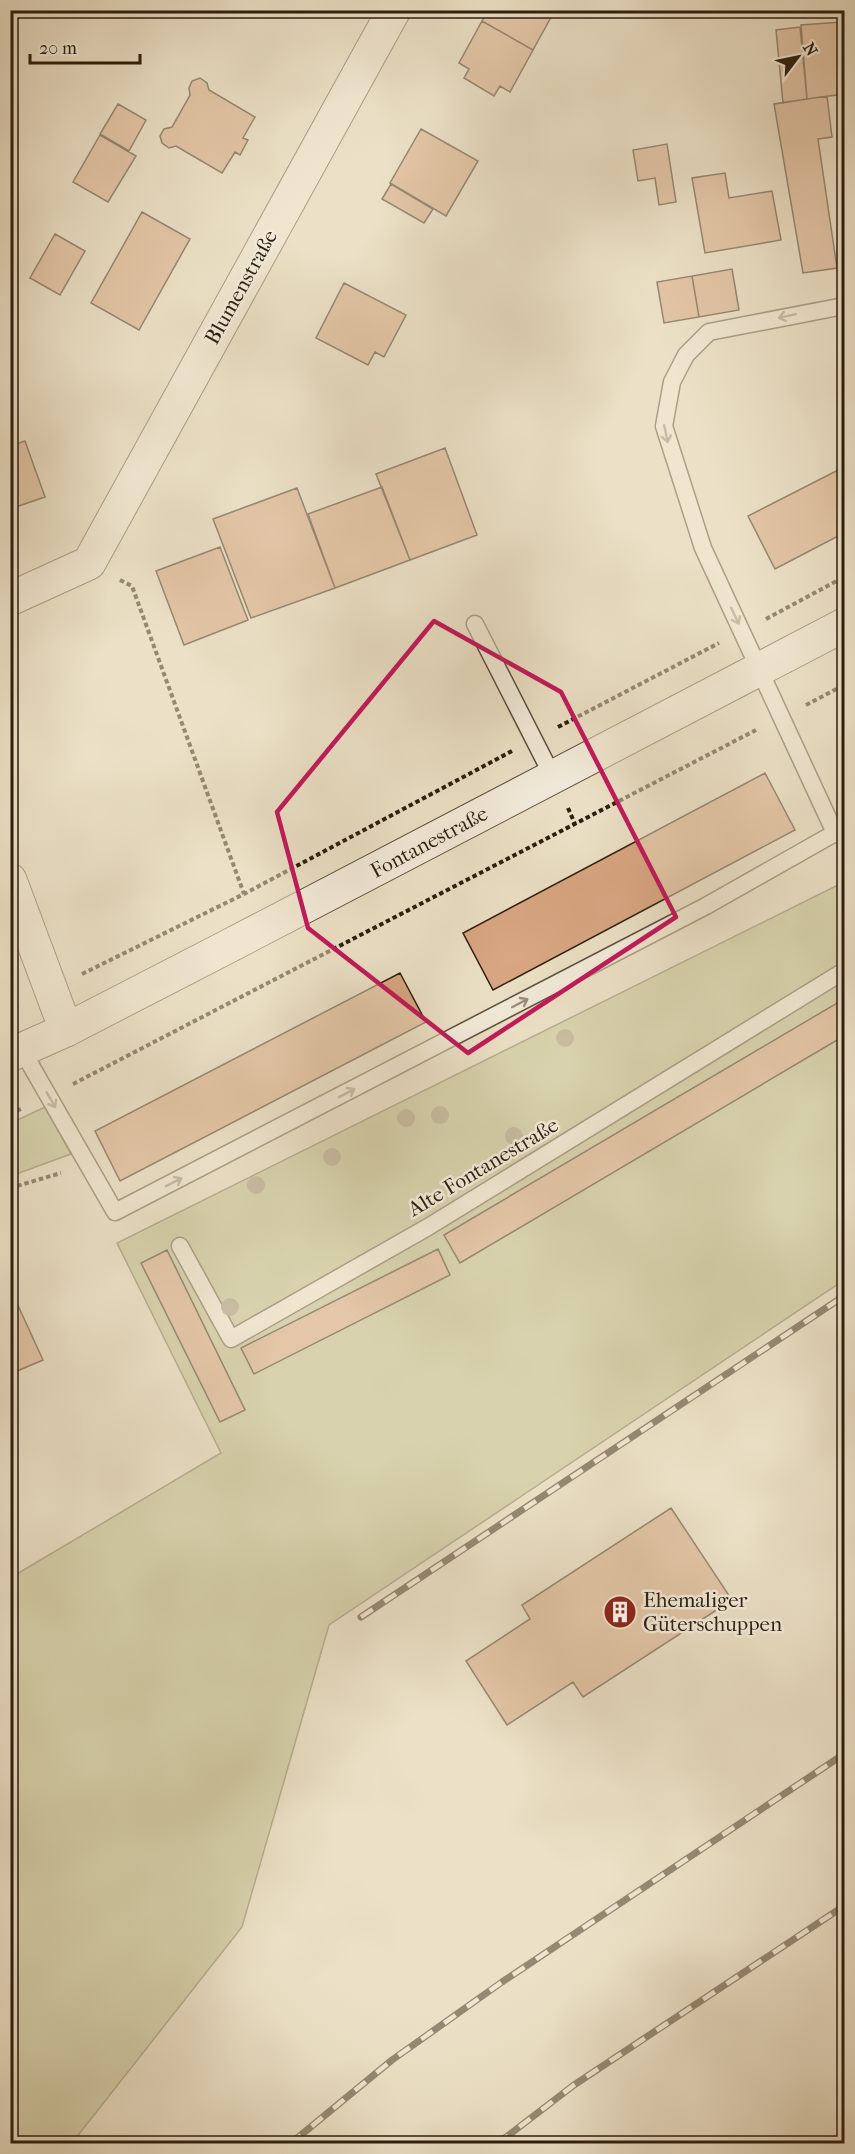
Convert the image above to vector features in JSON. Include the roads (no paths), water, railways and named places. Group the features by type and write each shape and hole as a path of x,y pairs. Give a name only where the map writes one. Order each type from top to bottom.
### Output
{"street":[{"name":"Blumenstraße","path":"10,599 88,563 394,10"},
{"name":"Fontanestraße","path":"16,1052 66,1030 844,625"},
{"path":"10,880 66,1030"}],"lane":[{"path":"16,1052 49,1097 115,1212 840,835 703,548 672,459 664,426 672,382 686,355 709,332 844,306"},
{"path":"476,624 553,777"},
{"name":"Alte Fontanestraße","path":"180,1246 231,1339 428,1227 844,971"}],"railway":[{"path":"361,1617 844,1296"},
{"path":"290,2144 392,2060 502,1982 844,1754"},
{"path":"497,2144 574,2085 844,1906"}],"place":[{"name":"Ehemaliger Güterschuppen","path":"620,1612"}]}
